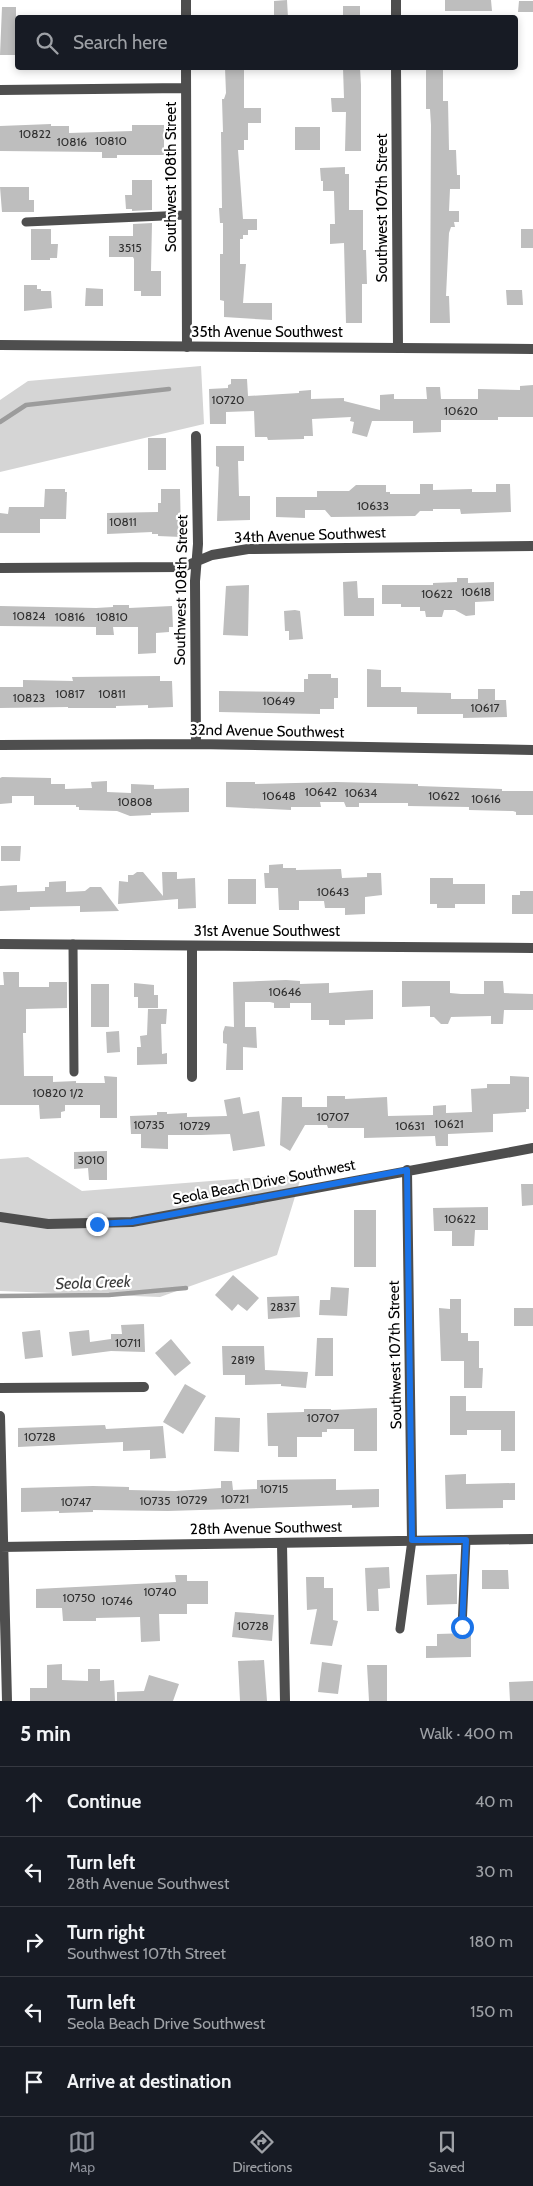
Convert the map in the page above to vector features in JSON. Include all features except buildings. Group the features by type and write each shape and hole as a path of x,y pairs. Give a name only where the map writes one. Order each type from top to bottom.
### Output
{"street":[{"path":"186,0 186,15"},
{"path":"396,0 396,15"},
{"name":"Southwest 108th Street","path":"186,70 187,347"},
{"name":"Southwest 107th Street","path":"396,70 398,348"},
{"path":"0,90 186,88"},
{"name":"35th Avenue Southwest","path":"0,345 533,349"},
{"name":"Southwest 108th Street","path":"196,436 196,744"},
{"name":"34th Avenue Southwest","path":"0,568 183,567 212,555 248,549 533,546"},
{"name":"32nd Avenue Southwest","path":"0,746 196,744 533,750"},
{"name":"31st Avenue Southwest","path":"0,944 533,948"},
{"path":"192,946 192,1077"},
{"name":"Seola Beach Drive Southwest","path":"0,1216 48,1224 132,1222 533,1148"},
{"name":"Southwest 107th Street","path":"407,1170 412,1540"},
{"path":"0,1388 144,1387"},
{"path":"0,1416 1,1547 7,1701"},
{"name":"28th Avenue Southwest","path":"1,1547 533,1539"},
{"path":"282,1544 285,1701"}],"lane":[{"path":"26,222 186,215"},
{"path":"73,944 74,1072"},
{"path":"400,1629 412,1540"},
{"path":"462,1627 466,1540"}],"shaded area":[{"path":"201,366 204,424 0,472 0,400 28,381"},
{"path":"28,1157 82,1191 302,1174 277,1255 160,1297 0,1291 0,1159"}],"waterway":[{"path":"0,422 26,405 169,389"},
{"name":"Seola Creek","path":"0,1296 109,1295 186,1288"}],"route":[{"path":"97,1224 132,1222 407,1170 412,1540 466,1540 462,1627"}]}
